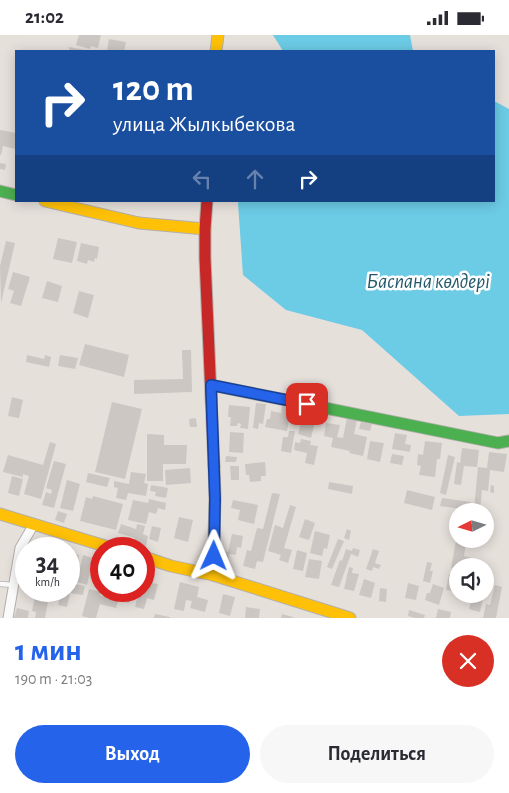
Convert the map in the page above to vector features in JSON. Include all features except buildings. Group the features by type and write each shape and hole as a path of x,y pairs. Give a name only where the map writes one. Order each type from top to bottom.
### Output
{"street":[{"path":"216,50 218,35"},
{"path":"0,191 15,195"},
{"path":"49,202 139,223 205,229"},
{"path":"207,202 205,229 215,499 213,575"},
{"path":"211,385 498,443 509,441"},
{"path":"0,514 90,541"},
{"path":"8,618 20,548 34,524"},
{"path":"155,561 213,575 350,618"}],"lane":[{"path":"0,584 14,585"}],"water":[{"path":"273,35 410,35 413,50 282,50"},
{"name":"Баспана көлдері","path":"495,102 509,109 509,414 459,416 362,330 286,310 243,275 238,203 495,202"}],"traffic: fast":[{"path":"0,191 15,195"},
{"path":"211,385 498,443 509,441"}],"traffic: slow":[{"path":"216,50 218,35"},
{"path":"49,202 139,223 205,229"},
{"path":"213,575 214,466"},
{"path":"0,514 90,541"},
{"path":"155,561 213,575 350,618"}],"traffic: jam":[{"path":"207,202 205,258 214,466"}],"route":[{"path":"214,556 215,499 211,385 307,404"}]}
